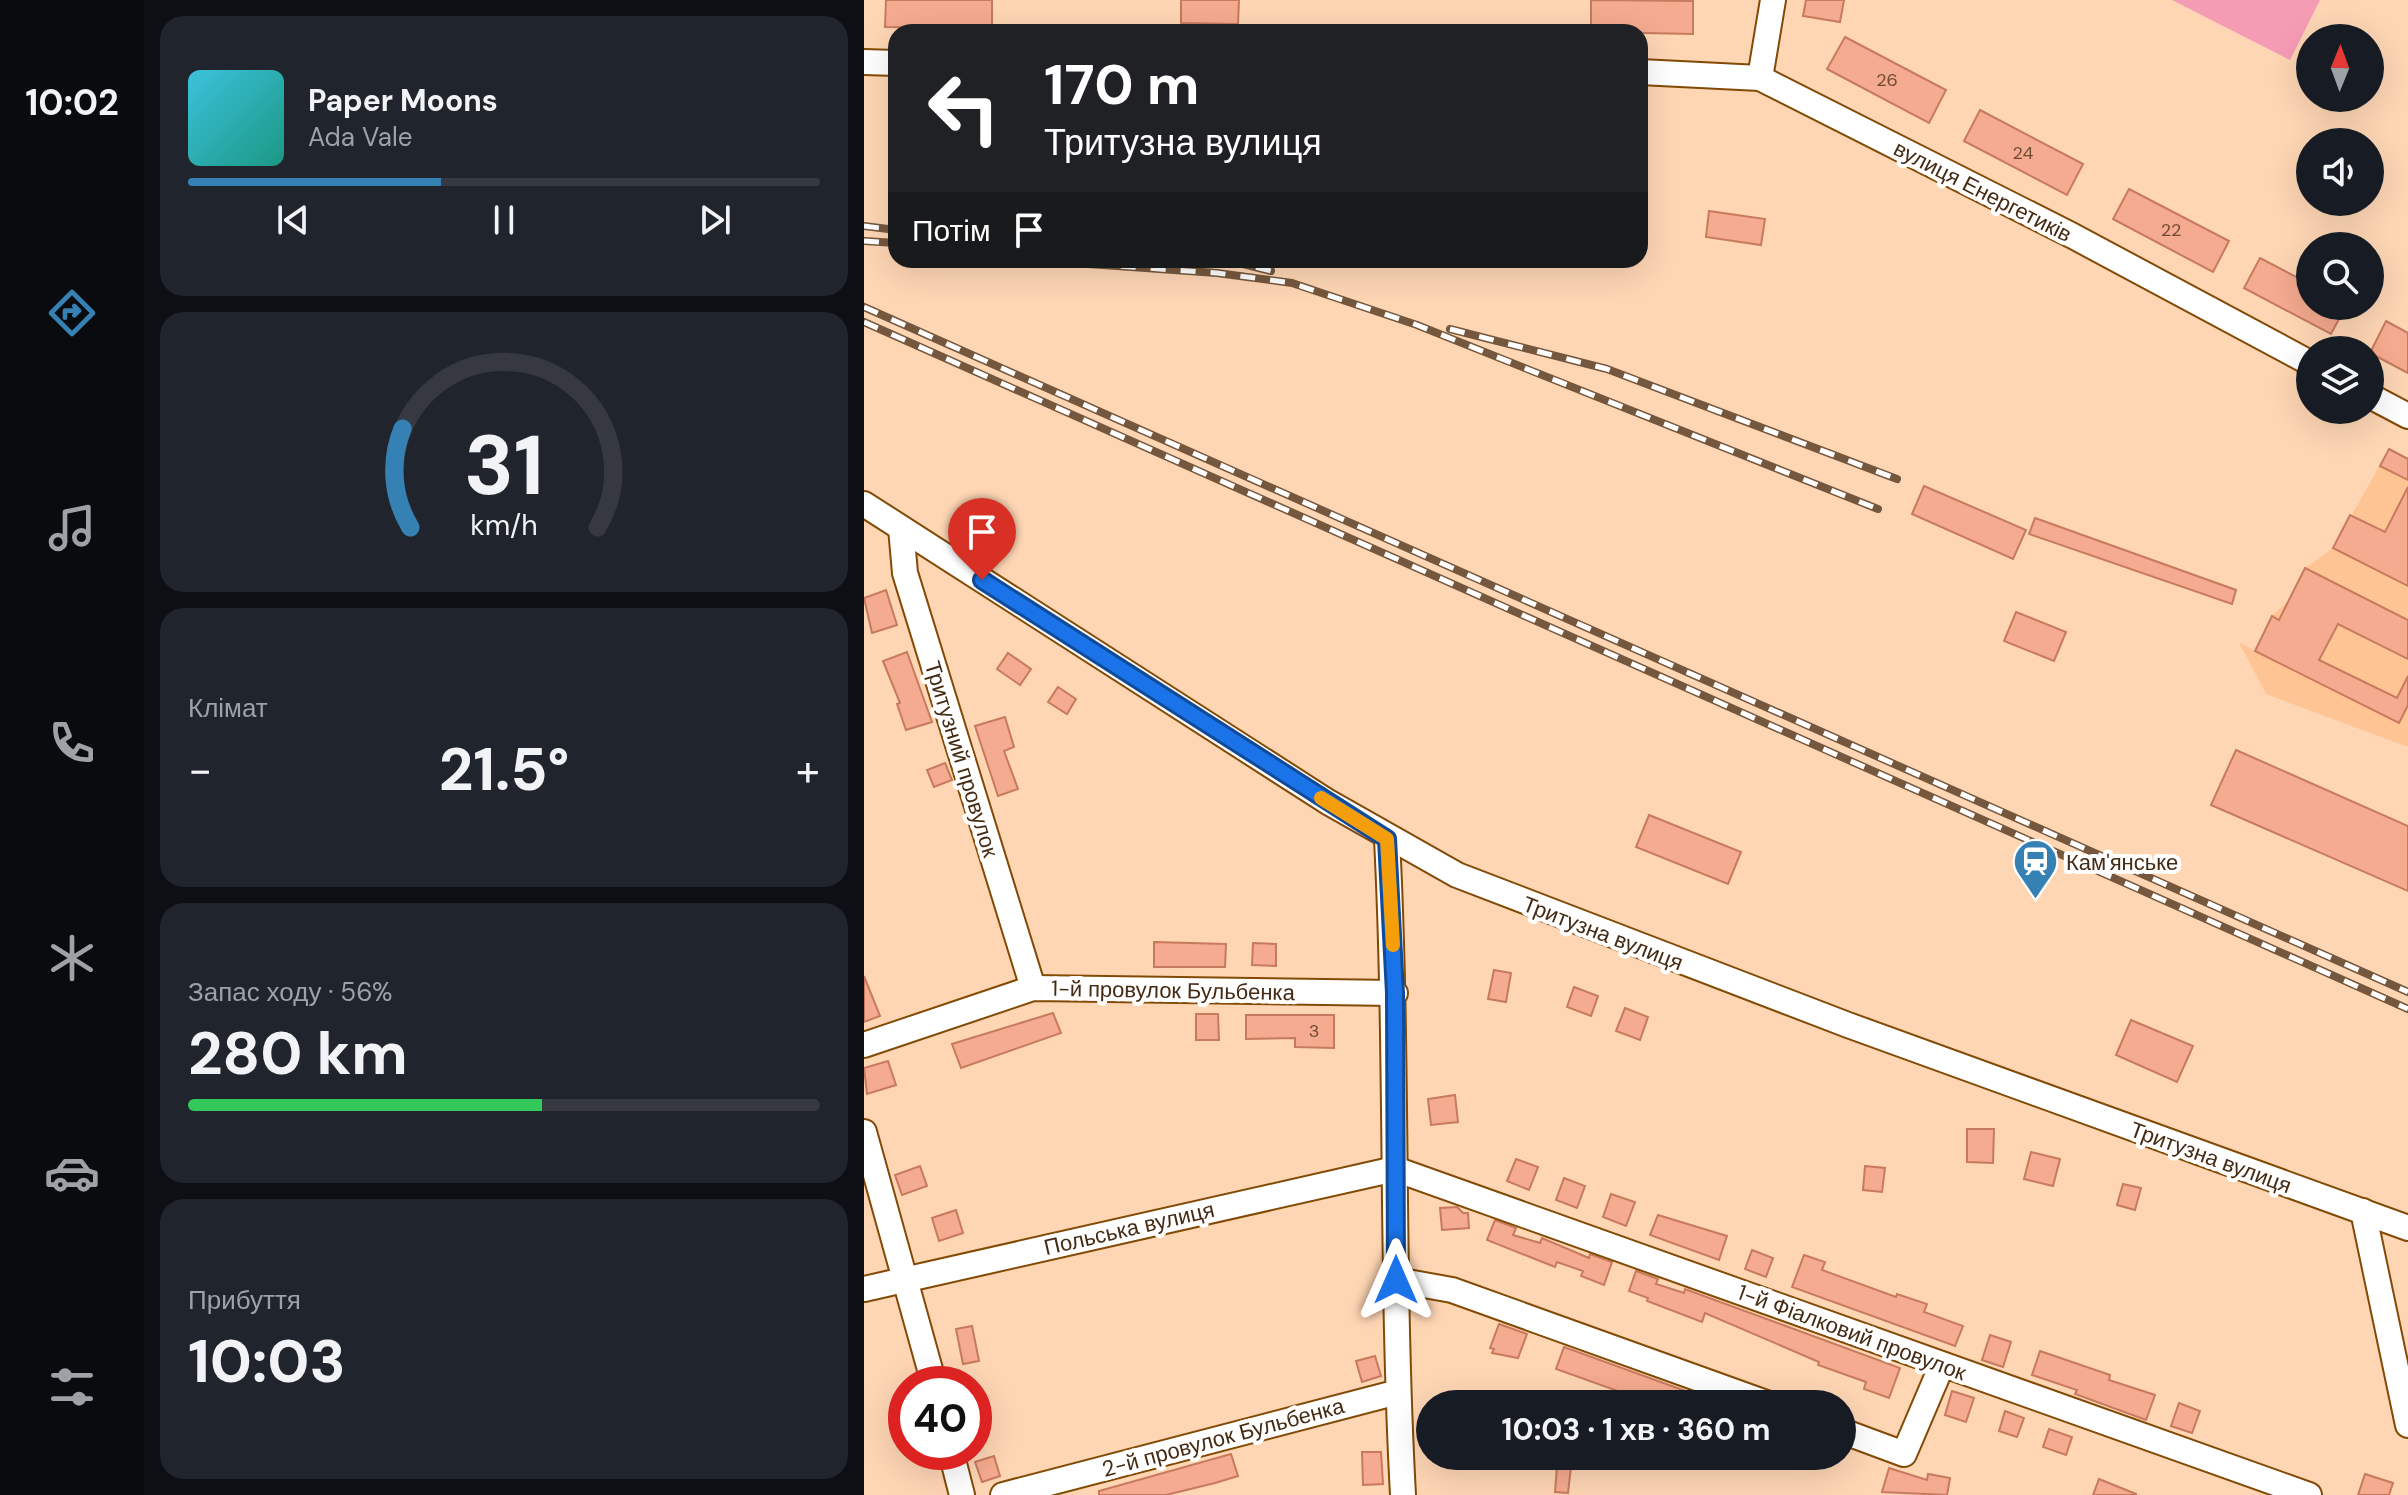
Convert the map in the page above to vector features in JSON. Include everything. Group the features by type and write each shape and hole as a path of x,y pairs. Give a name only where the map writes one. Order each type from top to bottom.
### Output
{"street":[{"path":"1760,78 1773,0"},
{"path":"864,62 888,63"},
{"name":"вулиця Енергетиків","path":"1648,72 1760,78 2073,236 2296,355"},
{"path":"2384,403 2408,416"},
{"name":"Тритузна вулиця","path":"864,504 1387,839 1457,875 1848,1025 2408,1228"},
{"name":"Тритузний провулок","path":"901,528 905,573 1033,988"},
{"path":"1387,839 1395,993 1396,1280 1403,1495"},
{"name":"1-й провулок Бульбенка","path":"864,1045 1033,988 1395,993"},
{"path":"864,1132 929,1366"},
{"name":"Польська вулиця","path":"864,1289 1395,1169"},
{"name":"1-й Фіалковий провулок","path":"1395,1169 2309,1495"},
{"path":"2363,1211 2408,1425"},
{"path":"1396,1280 1452,1290 1730,1390"},
{"path":"1856,1436 1904,1454 1942,1365"},
{"name":"2-й провулок Бульбенка","path":"1003,1495 1398,1392"},
{"path":"956,1470 962,1495"}],"shaded area":[{"path":"2172,0 2320,0 2308,24 2296,24 2296,48 2290,60"},
{"path":"2389,449 2408,459 2408,747 2266,694 2239,642 2255,651 2272,616 2289,600 2305,568 2333,548"}],"building":[{"path":"886,0 992,0 992,24 888,24 885,27"},
{"path":"1181,0 1239,0 1238,24 1181,23"},
{"path":"1591,0 1693,1 1693,34 1648,33 1648,24 1591,24"},
{"path":"1806,0 1844,0 1840,22 1803,16"},
{"path":"1845,37 1946,90 1929,123 1827,69"},
{"path":"1980,110 2083,164 2067,195 1964,141"},
{"path":"2129,189 2229,241 2213,272 2113,219"},
{"path":"1709,211 1765,219 1761,245 1706,237"},
{"path":"2260,258 2296,277 2296,315 2244,288"},
{"path":"2305,320 2338,320 2331,334"},
{"path":"2386,321 2408,333 2408,373 2384,360 2384,336 2378,336"},
{"path":"2389,449 2408,459 2408,480 2380,466"},
{"path":"1924,486 2026,530 2013,559 1912,514"},
{"path":"2408,487 2408,586 2333,548 2350,515 2385,532"},
{"path":"2035,518 2236,590 2232,604 2029,534"},
{"path":"2305,568 2408,620 2408,659 2338,624 2319,660 2397,698 2408,676 2408,705 2399,723 2255,651 2272,616 2279,620"},
{"path":"886,590 897,625 872,633 864,598"},
{"path":"2016,612 2066,632 2054,661 2004,641"},
{"path":"907,652 932,722 906,730 897,704 900,703 883,661"},
{"path":"1008,653 1031,669 1020,685 997,669"},
{"path":"1058,687 1076,699 1067,714 1048,702"},
{"path":"1005,717 1014,747 1004,751 1018,789 998,796 975,726"},
{"path":"2236,750 2408,826 2408,891 2211,805"},
{"path":"945,763 952,780 934,787 927,770"},
{"path":"1649,815 1741,852 1728,884 1636,847"},
{"path":"1154,942 1226,944 1225,967 1154,967"},
{"path":"1253,943 1276,944 1276,966 1252,965"},
{"path":"1494,970 1511,973 1506,1002 1488,999"},
{"path":"864,976 880,1016 864,1022"},
{"path":"1574,987 1598,996 1591,1016 1567,1007"},
{"path":"1625,1008 1648,1017 1640,1040 1616,1031"},
{"path":"1053,1013 1061,1033 961,1068 952,1044"},
{"path":"1196,1014 1218,1014 1219,1040 1196,1040"},
{"path":"1246,1015 1334,1015 1334,1048 1295,1047 1295,1038 1246,1039"},
{"path":"2131,1020 2193,1046 2177,1082 2116,1055"},
{"path":"888,1061 896,1085 867,1094 864,1068"},
{"path":"1455,1095 1458,1122 1431,1125 1428,1099"},
{"path":"1967,1129 1994,1129 1993,1163 1967,1162"},
{"path":"2031,1152 2060,1159 2053,1186 2024,1179"},
{"path":"1516,1159 1538,1167 1529,1190 1507,1181"},
{"path":"920,1166 927,1186 902,1195 895,1175"},
{"path":"1865,1166 1885,1168 1882,1192 1863,1190"},
{"path":"1564,1178 1585,1186 1577,1208 1556,1200"},
{"path":"2123,1184 2141,1188 2135,1210 2117,1205"},
{"path":"1611,1194 1635,1202 1626,1226 1603,1217"},
{"path":"1457,1207 1468,1213 1469,1228 1442,1230 1440,1208"},
{"path":"956,1210 963,1233 939,1241 932,1218"},
{"path":"1658,1215 1727,1236 1719,1260 1650,1235"},
{"path":"1495,1220 1516,1228 1513,1235 1540,1243 1542,1238 1589,1258 1590,1254 1612,1262 1604,1285 1581,1276 1583,1271 1557,1262 1555,1267 1487,1240"},
{"path":"1752,1250 1773,1258 1766,1277 1745,1269"},
{"path":"1804,1255 1825,1262 1822,1270 1896,1297 1897,1294 1927,1304 1924,1312 1963,1326 1955,1346 1792,1287"},
{"path":"1636,1271 1658,1279 1656,1284 1684,1293 1685,1289 1900,1368 1889,1398 1864,1389 1866,1382 1818,1365 1819,1362 1705,1313 1702,1322 1647,1301 1648,1298 1629,1291"},
{"path":"1499,1324 1527,1334 1518,1358 1492,1353 1494,1349 1490,1348"},
{"path":"972,1326 979,1361 963,1364 956,1329"},
{"path":"1990,1335 2011,1342 2003,1367 1982,1360"},
{"path":"1564,1347 1683,1390 1615,1390 1556,1369"},
{"path":"2040,1351 2110,1375 2109,1380 2155,1395 2146,1420 2075,1394 2077,1390 2032,1375"},
{"path":"1375,1356 1381,1376 1362,1382 1356,1361"},
{"path":"1952,1391 1974,1398 1966,1422 1945,1415"},
{"path":"2179,1403 2200,1411 2192,1433 2171,1426"},
{"path":"2005,1411 2024,1418 2017,1437 1999,1431"},
{"path":"2049,1429 2072,1437 2066,1455 2043,1447"},
{"path":"1362,1452 1381,1452 1383,1484 1363,1485"},
{"path":"1231,1454 1238,1476 1166,1495 1099,1495 1099,1491"},
{"path":"992,1457 1000,1476 982,1482 978,1470 992,1470"},
{"path":"1889,1468 1927,1480 1928,1474 1950,1478 1947,1495 1882,1492"},
{"path":"1557,1470 1571,1470 1568,1493 1555,1492"},
{"path":"2365,1474 2393,1483 2389,1495 2358,1495"},
{"path":"2099,1479 2136,1494 2136,1495 2093,1495"}],"railway":[{"path":"864,226 888,229"},
{"path":"864,241 888,242"},
{"path":"1145,268 1292,283 1417,325 1878,509"},
{"path":"1259,268 1271,271"},
{"path":"864,307 2408,992"},
{"path":"864,322 2408,1009"},
{"path":"1450,329 1607,369 1897,479"}],"slow traffic":[{"path":"1321,798 1387,839 1393,945"}],"place":[{"name":"Кам'янське","path":"2035,901"}],"route":[{"path":"982,580 1387,839 1395,993 1396,1280"}]}
